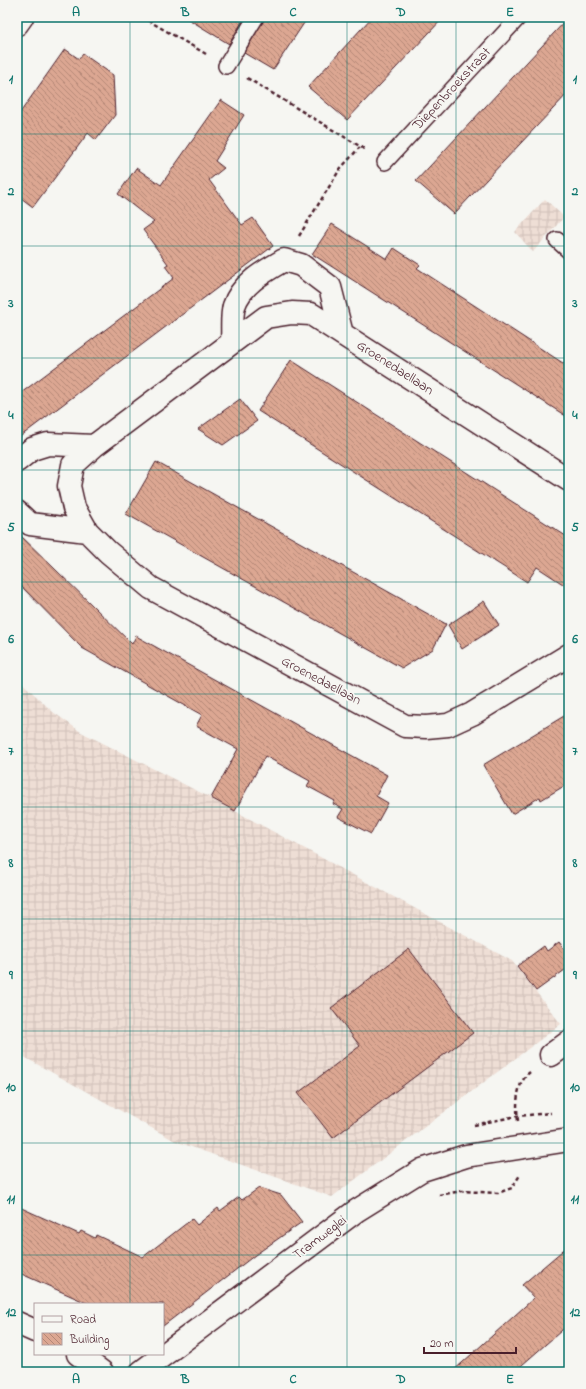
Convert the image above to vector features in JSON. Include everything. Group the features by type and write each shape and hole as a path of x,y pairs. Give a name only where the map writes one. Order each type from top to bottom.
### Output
{"street":[{"path":"17,24 22,17"},
{"path":"232,341 234,307 244,288 267,270 284,260"},
{"name":"Groenedaellaan","path":"284,260 301,265 330,287 342,334"},
{"name":"Groenedaellaan","path":"569,480 311,314 292,313 266,317 94,446 73,465 69,486 74,508 87,531 108,552 151,588 405,726 426,728 448,725 472,714 569,655"},
{"path":"17,461 32,449 48,444 94,446"},
{"path":"17,512 30,524 87,531"},
{"path":"551,1055 569,1042"},
{"name":"Tramweglei","path":"164,1355 356,1211 422,1170 466,1156 520,1149 569,1140"},
{"path":"17,1323 34,1331"},
{"path":"79,1355 102,1372"},
{"name":"Tramweglei","path":"141,1372 164,1355"}],"lane":[{"path":"226,66 256,17"},
{"name":"Diepenbroekstraat","path":"385,162 519,17"},
{"path":"557,240 569,251"}],"path":[{"path":"142,17 385,162"},
{"path":"284,260 340,169 360,147"},
{"path":"434,1196 462,1191 498,1193 512,1188 520,1174 520,1149 517,1116 519,1088 525,1076 551,1055"},
{"path":"517,1116 557,1113"}],"shaded area":[{"path":"545,199 564,217 533,252 515,232"},
{"path":"569,211 569,222 564,217"},
{"path":"17,678 53,712 81,732 211,798 512,961 561,1024 332,1197 175,1141 17,1053"}],"building":[{"path":"185,17 245,17 229,44"},
{"path":"265,17 308,17 273,70 244,53"},
{"path":"372,17 444,17 347,120 308,87"},
{"path":"569,17 569,92 454,214 416,181"},
{"path":"65,49 79,59 83,54 113,75 115,115 96,140 88,133 33,207 17,195 17,117"},
{"path":"221,100 244,115 215,161 224,168 209,180 242,225 253,218 273,246 17,439 17,396 174,278 165,266 168,264 143,230 154,222 118,194 136,168 161,185"},
{"path":"332,224 387,259 394,248 420,265 417,268 569,367 569,418 312,254"},
{"path":"291,360 569,538 569,588 537,567 527,582 258,411"},
{"path":"240,399 257,421 223,445 198,429"},
{"path":"156,462 446,624 433,649 402,668 126,514"},
{"path":"17,532 132,644 136,636 387,775 376,796 388,803 371,834 338,817 343,809 333,804 335,801 307,786 310,781 265,756 235,811 211,798 238,749 196,726 202,715 82,648 17,582"},
{"path":"484,601 499,625 462,649 448,625"},
{"path":"569,713 569,783 541,800 540,797 512,814 483,765"},
{"path":"559,942 569,955 569,967 536,991 517,966 544,946 547,951"},
{"path":"409,949 473,1033 333,1138 298,1093 360,1046 331,1008"},
{"path":"259,1188 281,1195 302,1222 255,1255 164,1325 164,1303 87,1303 17,1272 17,1206 79,1234 81,1231 95,1238 96,1235 143,1257 192,1219 197,1225 218,1208 220,1211 239,1197 242,1200"},
{"path":"569,1245 569,1324 514,1372 452,1372 534,1298 522,1285"}]}
